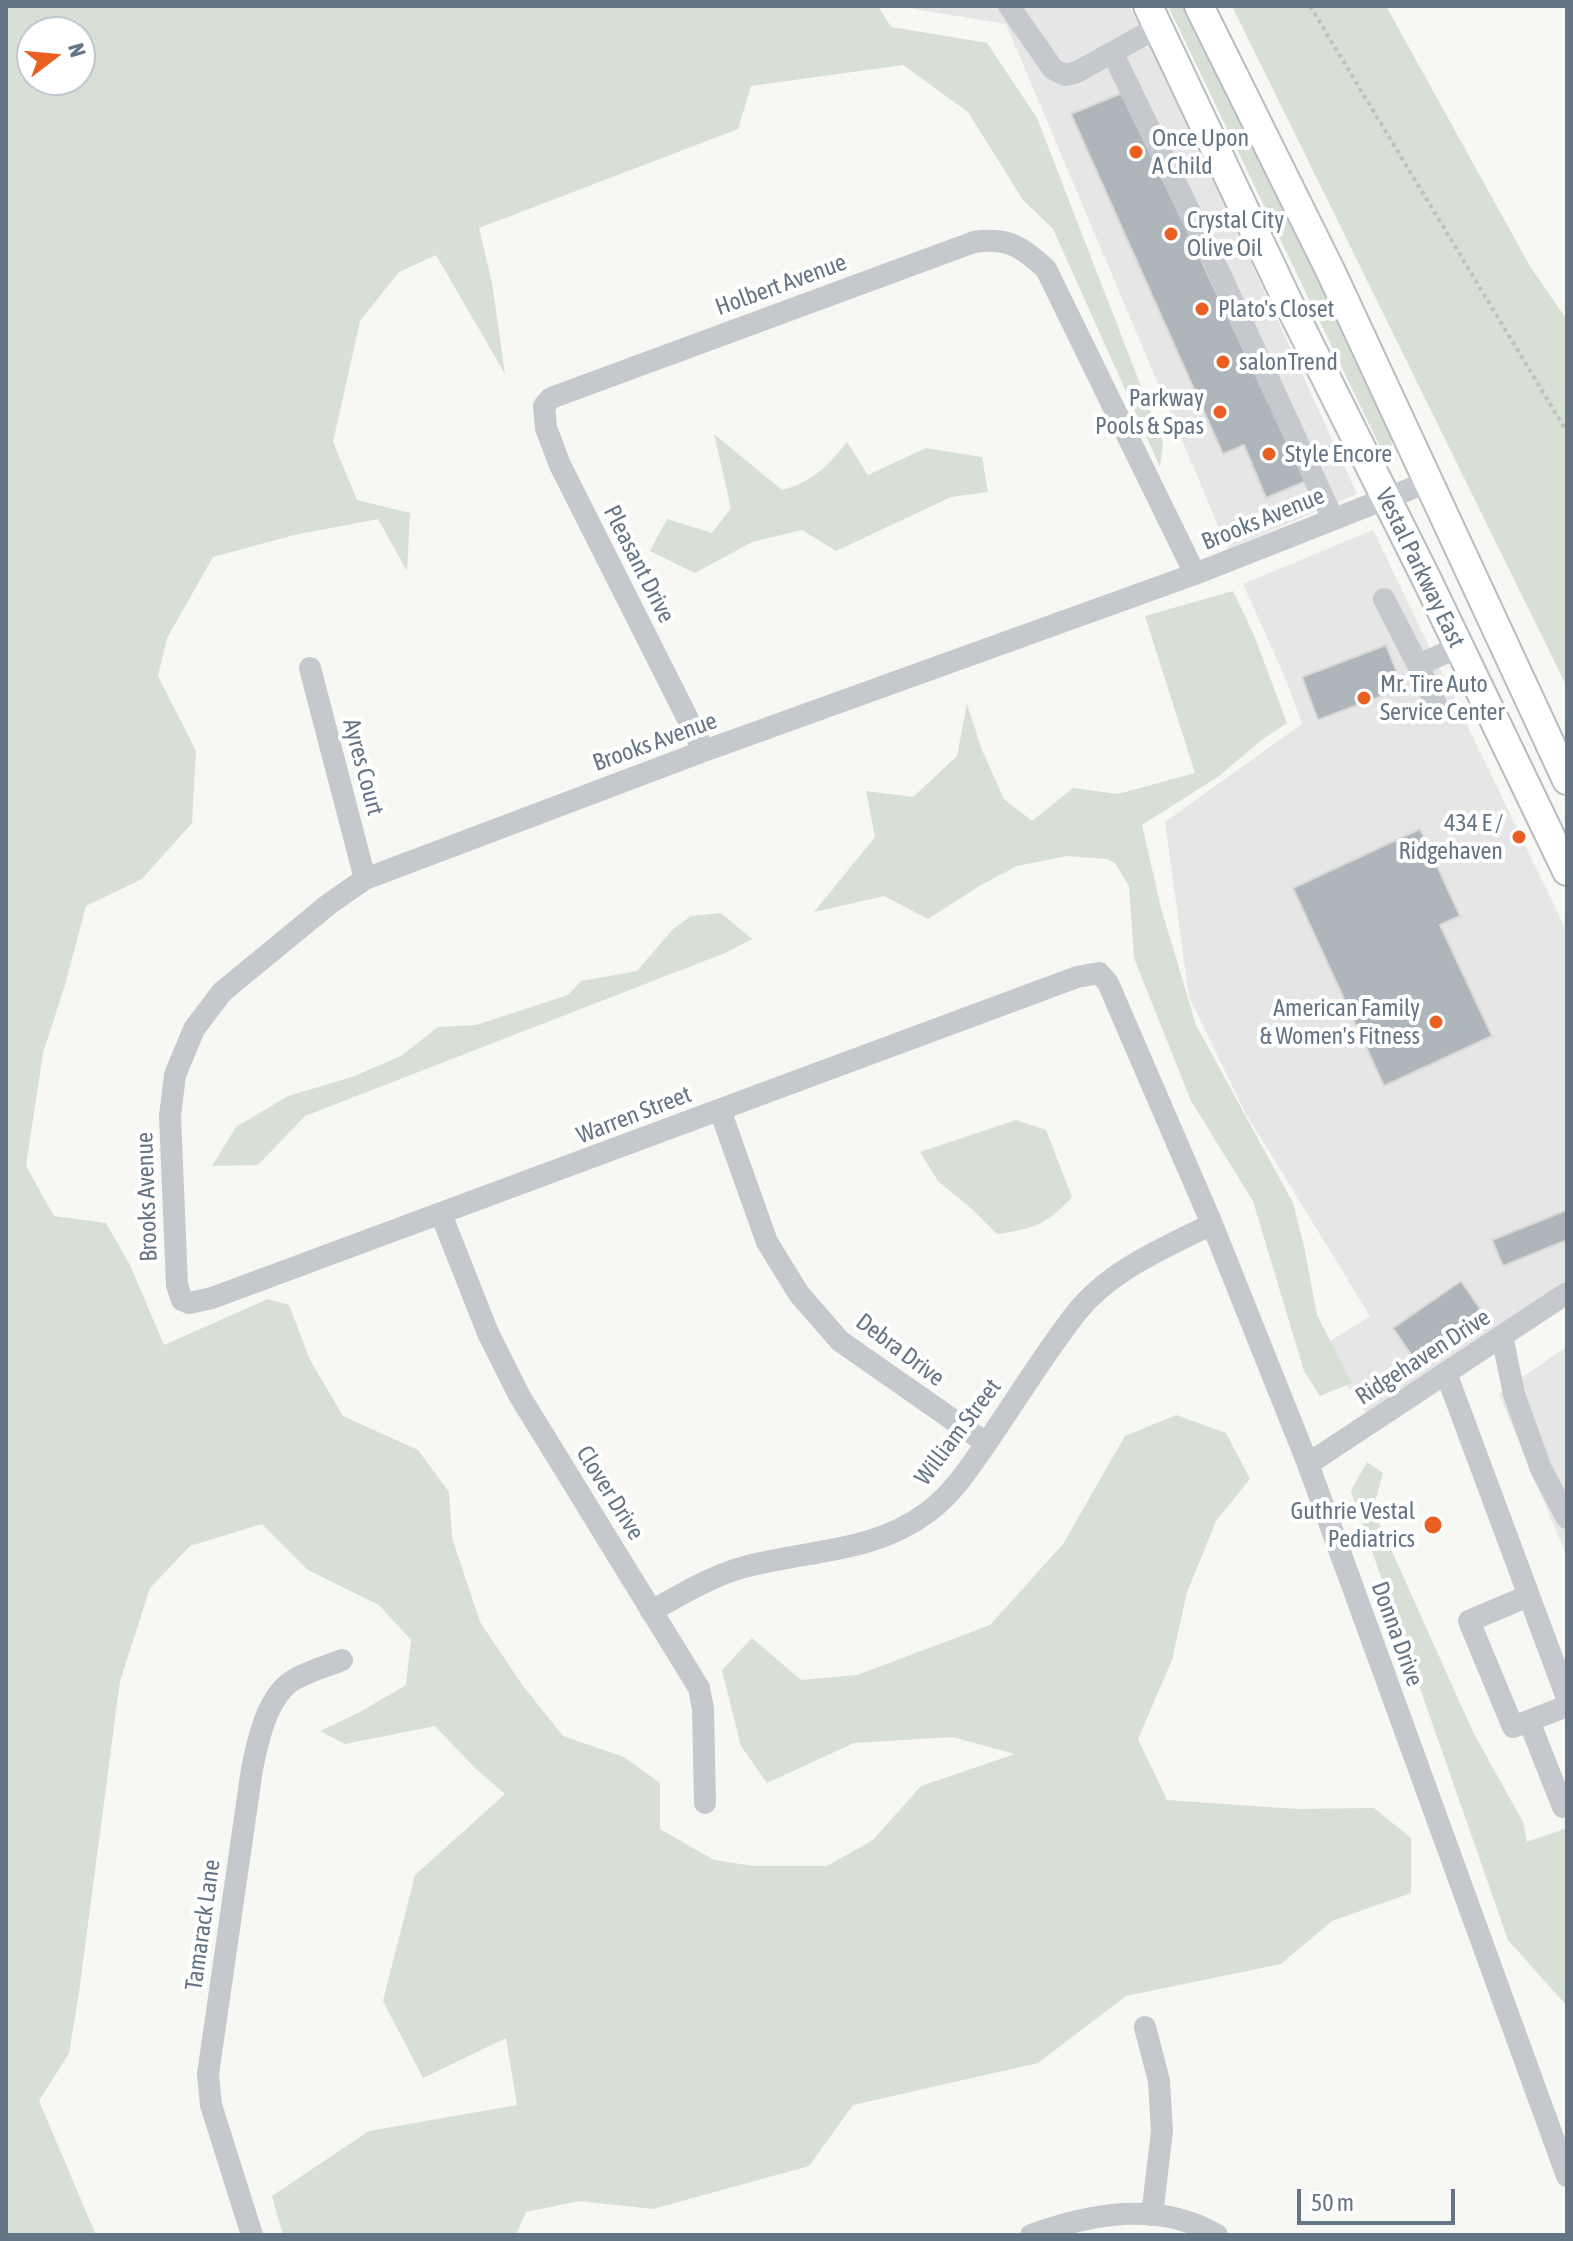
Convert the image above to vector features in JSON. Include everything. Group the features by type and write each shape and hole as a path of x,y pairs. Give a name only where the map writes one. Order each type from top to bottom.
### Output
{"main road":[{"name":"Vestal Parkway East","path":"1199,6 1330,270 1567,780"},
{"name":"Vestal Parkway East","path":"1153,17 1288,302 1567,871"}],"street":[{"path":"1009,6 1053,69 1065,75 1113,54 1153,17"},
{"path":"1113,54 1220,274 1333,519"},
{"name":"Holbert Avenue","path":"551,398 974,242 997,238 1029,253 1046,269 1195,574"},
{"name":"Pleasant Drive","path":"551,398 544,406 546,428 560,465 704,751"},
{"name":"Brooks Avenue","path":"179,1291 170,1116 175,1075 194,1029 222,992 329,904 365,879 704,751 1195,574 1428,482"},
{"path":"1384,599 1438,709"},
{"path":"1418,665 1459,647"},
{"name":"Ayres Court","path":"310,668 365,879"},
{"name":"Warren Street","path":"179,1291 182,1300 189,1303 212,1298 1077,977 1099,973 1108,983"},
{"name":"Donna Drive","path":"1108,983 1212,1224 1308,1464 1567,2176"},
{"name":"Debra Drive","path":"720,1110 767,1242 799,1294 840,1341 986,1443"},
{"name":"Clover Drive","path":"441,1214 488,1333 519,1395 699,1688 703,1709 705,1803"},
{"name":"William Street","path":"651,1611 713,1578 744,1567 843,1549 894,1534 930,1511 967,1471 1077,1312 1100,1288 1134,1263 1212,1224"},
{"name":"Ridgehaven Drive","path":"1308,1464 1567,1293"},
{"path":"1502,1336 1514,1394 1536,1457 1567,1518"},
{"path":"1446,1373 1567,1698"},
{"path":"1528,1596 1469,1621 1563,1807"},
{"name":"Tamarack Lane","path":"252,2235 211,2105 208,2074 252,1769 259,1736 277,1697 293,1680 342,1660"},
{"path":"1521,1724 1567,1706"},
{"path":"1145,2027 1159,2081 1162,2131 1152,2215"},
{"path":"1031,2235 1073,2220 1108,2213 1152,2215 1177,2220 1217,2235"}],"path":[{"path":"1310,6 1567,432"}],"shaded area":[{"path":"6,6 878,6 891,27 987,43 1037,118 1163,443 1160,467 1053,229 1023,200 968,112 903,65 751,86 738,129 479,228 492,283 505,374 436,255 399,272 360,321 333,442 357,500 410,513 407,571 378,519 294,535 213,557 167,638 158,676 196,751 192,823 142,879 86,906 43,1053 26,1166 54,1216 106,1223 130,1265 164,1345 268,1299 289,1305 310,1360 343,1416 418,1450 449,1492 452,1538 480,1622 523,1686 563,1736 624,1757 660,1783 660,1829 714,1860 753,1866 827,1866 873,1840 921,1786 1015,1754 952,1737 854,1743 767,1783 741,1746 722,1670 752,1638 801,1680 857,1675 990,1625 1063,1544 1125,1436 1176,1415 1226,1433 1250,1479 1216,1521 1187,1592 1172,1660 1138,1739 1167,1800 1297,1809 1374,1808 1411,1838 1411,1893 1332,1921 1281,1964 1126,1996 1038,2063 853,2105 809,2166 653,2209 579,2201 526,2212 516,2235 283,2235 272,2196 369,2131 517,2105 506,2038 423,2078 383,2001 415,1875 505,1794 435,1726 345,1744 320,1731 406,1685 411,1640 379,1605 308,1570 262,1524 190,1546 150,1588 120,1681 69,2053 39,2101 96,2235 6,2235"},
{"path":"896,6 1129,6 1161,65 1357,494 1228,549 1006,24"},
{"path":"1168,6 1183,6 1305,251 1390,429 1392,449 1384,455"},
{"path":"1232,6 1386,6 1531,268 1567,320 1567,687"},
{"path":"714,434 782,490 819,472 847,442 868,475 926,448 982,457 988,492 951,497 836,551 802,530 752,542 695,573 650,551 667,519 712,533 731,508"},
{"path":"1373,530 1567,932 1567,1280 1368,1415 1319,1348 1370,1316 1245,1112 1189,997 1165,822 1302,724 1287,682 1243,584"},
{"path":"1233,591 1254,635 1287,723 1219,776 1142,825 1161,908 1196,1025 1293,1203 1317,1315 1352,1383 1320,1396 1304,1371 1253,1201 1191,1101 1134,958 1129,886 1115,863 1107,859 1067,856 1017,866 928,919 884,896 814,912 875,837 866,791 913,797 957,756 967,704 982,750 1004,799 1032,821 1073,788 1118,794 1195,773 1145,616"},
{"path":"721,913 752,939 725,953 305,1116 258,1165 212,1166 236,1127 288,1096 352,1077 401,1056 438,1027 476,1025 568,995 581,981 637,971 673,929 691,916"},
{"path":"1016,1120 1046,1130 1072,1197 1039,1224 997,1234 938,1181 920,1152"},
{"path":"1567,1346 1567,1557 1499,1394"},
{"path":"1367,1462 1383,1473 1373,1509 1473,1732 1523,1822 1527,1842 1567,1828 1567,2006 1508,1940 1351,1491"}],"building":[{"path":"1122,93 1306,481 1266,498 1244,445 1223,454 1071,114"},
{"path":"1386,645 1403,688 1318,720 1302,677"},
{"path":"1420,829 1460,916 1440,925 1492,1036 1384,1086 1293,888"},
{"path":"1567,1210 1567,1240 1503,1266 1492,1240"},
{"path":"1461,1281 1487,1319 1419,1366 1393,1328"}],"place":[{"name":"Once Upon A Child","path":"1136,152"},
{"name":"Crystal City Olive Oil","path":"1171,234"},
{"name":"Plato's Closet","path":"1202,309"},
{"name":"salonTrend","path":"1223,362"},
{"name":"Parkway Pools & Spas","path":"1220,412"},
{"name":"Style Encore","path":"1269,454"},
{"name":"Mr. Tire Auto Service Center","path":"1364,698"},
{"name":"434 E / Ridgehaven","path":"1519,837"},
{"name":"American Family & Women's Fitness","path":"1436,1022"},
{"name":"Guthrie Vestal Pediatrics","path":"1433,1525"}]}
